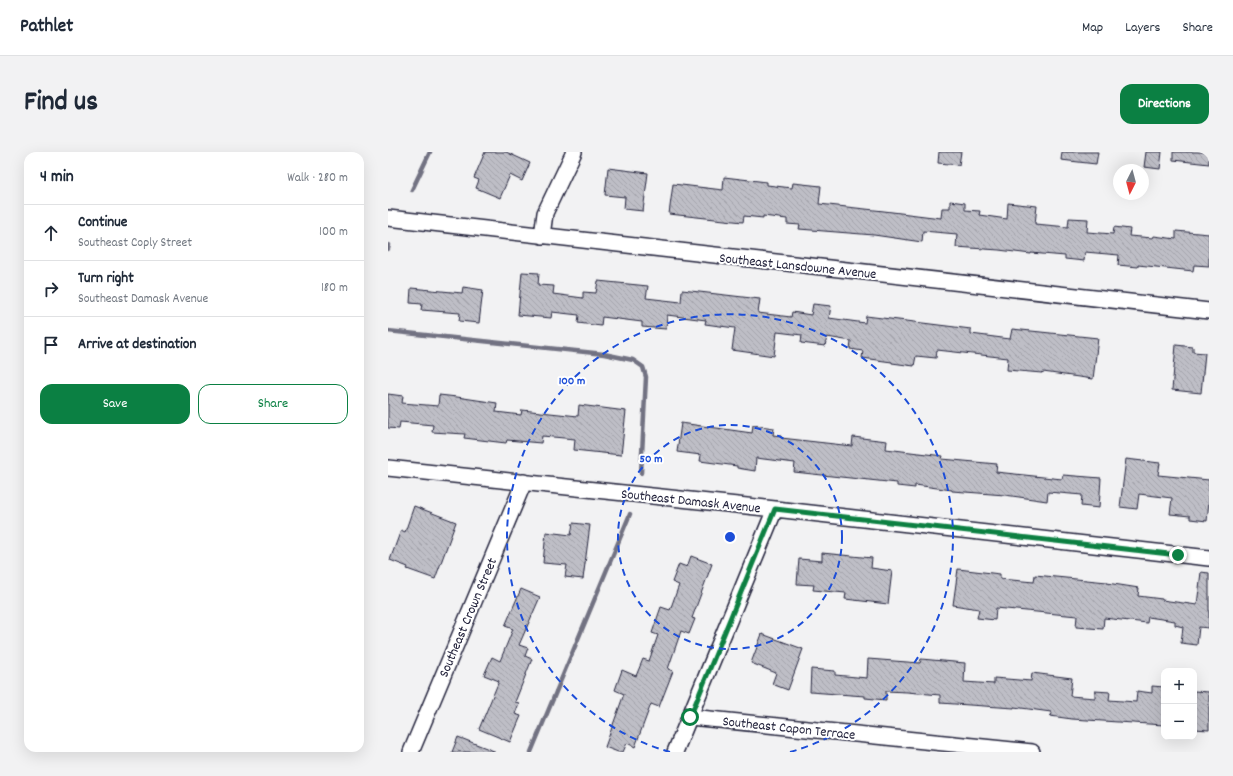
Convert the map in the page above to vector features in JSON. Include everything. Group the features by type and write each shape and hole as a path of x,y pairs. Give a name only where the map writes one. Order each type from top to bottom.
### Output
{"street":[{"path":"542,236 545,213 574,152"},
{"name":"Southeast Lansdowne Avenue","path":"388,218 1209,311"},
{"name":"Southeast Damask Avenue","path":"388,468 775,509 1209,558"},
{"name":"Southeast Crown Street","path":"411,752 524,482"},
{"path":"675,752 775,509"},
{"name":"Southeast Capon Terrace","path":"690,717 1032,752"}],"building":[{"path":"485,152 506,152 530,163 522,181 510,175 500,198 476,188 479,180 474,178"},
{"path":"939,152 961,152 959,165 938,163"},
{"path":"1062,152 1098,152 1096,164 1061,160"},
{"path":"1146,152 1162,152 1160,169 1149,168 1149,164 1144,164"},
{"path":"1173,152 1209,152 1209,164 1173,160"},
{"path":"608,168 648,173 643,211 624,209 625,197 605,195"},
{"path":"724,177 767,182 767,185 792,188 793,183 821,186 819,204 941,218 942,208 950,208 950,201 965,203 965,210 980,211 979,215 1007,219 1008,203 1037,206 1035,224 1068,227 1069,218 1088,219 1087,232 1113,234 1114,227 1130,229 1129,236 1153,238 1154,236 1176,239 1176,231 1209,234 1209,266 1194,265 1193,271 1138,265 1138,267 1118,265 1119,255 1085,252 1084,261 1065,259 1065,256 956,247 957,234 923,231 922,242 874,235 799,229 800,225 787,224 787,219 763,216 763,218 744,216 743,222 669,214 673,184 723,190"},
{"path":"522,272 539,273 538,285 554,286 553,294 583,298 583,292 596,293 598,281 648,286 646,298 681,302 682,290 760,299 758,313 791,317 792,312 811,315 813,304 831,306 829,318 865,323 866,316 971,329 971,334 1010,339 1012,329 1098,338 1093,379 1043,372 1007,370 1008,358 937,350 936,358 916,356 914,366 892,363 862,358 863,351 850,349 851,341 827,337 825,346 801,343 802,335 777,332 774,356 732,350 735,328 705,324 706,320 667,315 666,329 642,327 642,322 602,317 601,326 578,323 579,315 552,312 551,318 518,315"},
{"path":"463,287 483,290 479,323 459,321 460,313 421,310 422,304 410,303 411,288 462,293"},
{"path":"1176,345 1193,347 1193,352 1205,353 1201,393 1172,390"},
{"path":"388,394 403,396 402,403 438,406 439,395 497,403 496,412 521,415 522,410 578,416 579,405 626,411 621,455 574,450 575,439 542,436 541,443 507,440 506,443 464,438 465,434 432,432 433,425 400,422 399,429 388,428"},
{"path":"681,423 752,433 753,425 774,428 773,435 781,436 781,438 852,446 853,437 887,441 886,449 943,456 942,459 997,464 996,472 1062,479 1063,475 1101,478 1099,508 1081,506 1082,495 1048,492 1047,501 1005,495 952,491 915,485 915,488 897,486 897,483 794,472 795,463 756,458 755,471 737,468 737,466 700,461 701,455 677,452"},
{"path":"1126,459 1160,463 1158,475 1209,480 1207,521 1190,519 1190,516 1170,514 1172,498 1139,494 1137,509 1120,507"},
{"path":"414,506 456,522 435,579 407,569 408,567 390,560 401,530 405,532"},
{"path":"573,523 590,525 583,579 565,577 567,565 543,563 546,532 571,535"},
{"path":"822,553 872,558 871,568 892,571 888,604 845,599 846,593 813,590 814,585 797,584 799,559 822,561"},
{"path":"691,556 712,564 692,618 695,619 689,634 681,631 668,669 673,671 659,707 651,704 635,747 627,743 623,752 618,752 605,747 624,694 615,690 622,670 636,676 643,659 649,661 658,635 652,633 661,607 670,610 679,585 672,582 679,564 687,567"},
{"path":"958,569 1000,574 1000,579 1034,582 1035,575 1107,582 1139,588 1138,596 1197,605 1201,572 1209,573 1209,628 1199,627 1197,645 1181,643 1183,627 1175,625 1175,621 1148,617 1147,623 1104,618 1103,629 1076,627 1077,616 996,608 995,620 977,618 979,609 953,605"},
{"path":"521,589 540,597 519,645 528,648 525,656 532,659 515,702 519,703 515,714 521,716 510,742 479,729 499,681 484,675 492,657 500,661 513,629 505,626"},
{"path":"762,634 803,649 788,690 772,684 776,673 751,663"},
{"path":"868,659 920,663 921,659 965,663 964,682 994,684 994,678 1031,681 1032,673 1072,678 1070,696 1095,698 1095,691 1110,692 1109,700 1136,702 1137,691 1152,693 1152,686 1161,687 1161,725 1072,719 1050,716 1051,712 1014,707 940,703 940,695 886,691 886,700 865,698 865,696 810,692 811,669 835,671 835,675 867,678"},
{"path":"1197,691 1209,692 1209,730 1197,729"},
{"path":"458,737 494,751 494,752 452,752"}],"waterway":[{"path":"412,190 430,152"},
{"path":"388,249 389,245"},
{"path":"388,331 604,354 633,360 643,367 646,377 641,473"},
{"path":"531,752 630,514"}],"route":[{"path":"690,717 775,509 1178,555"}]}
